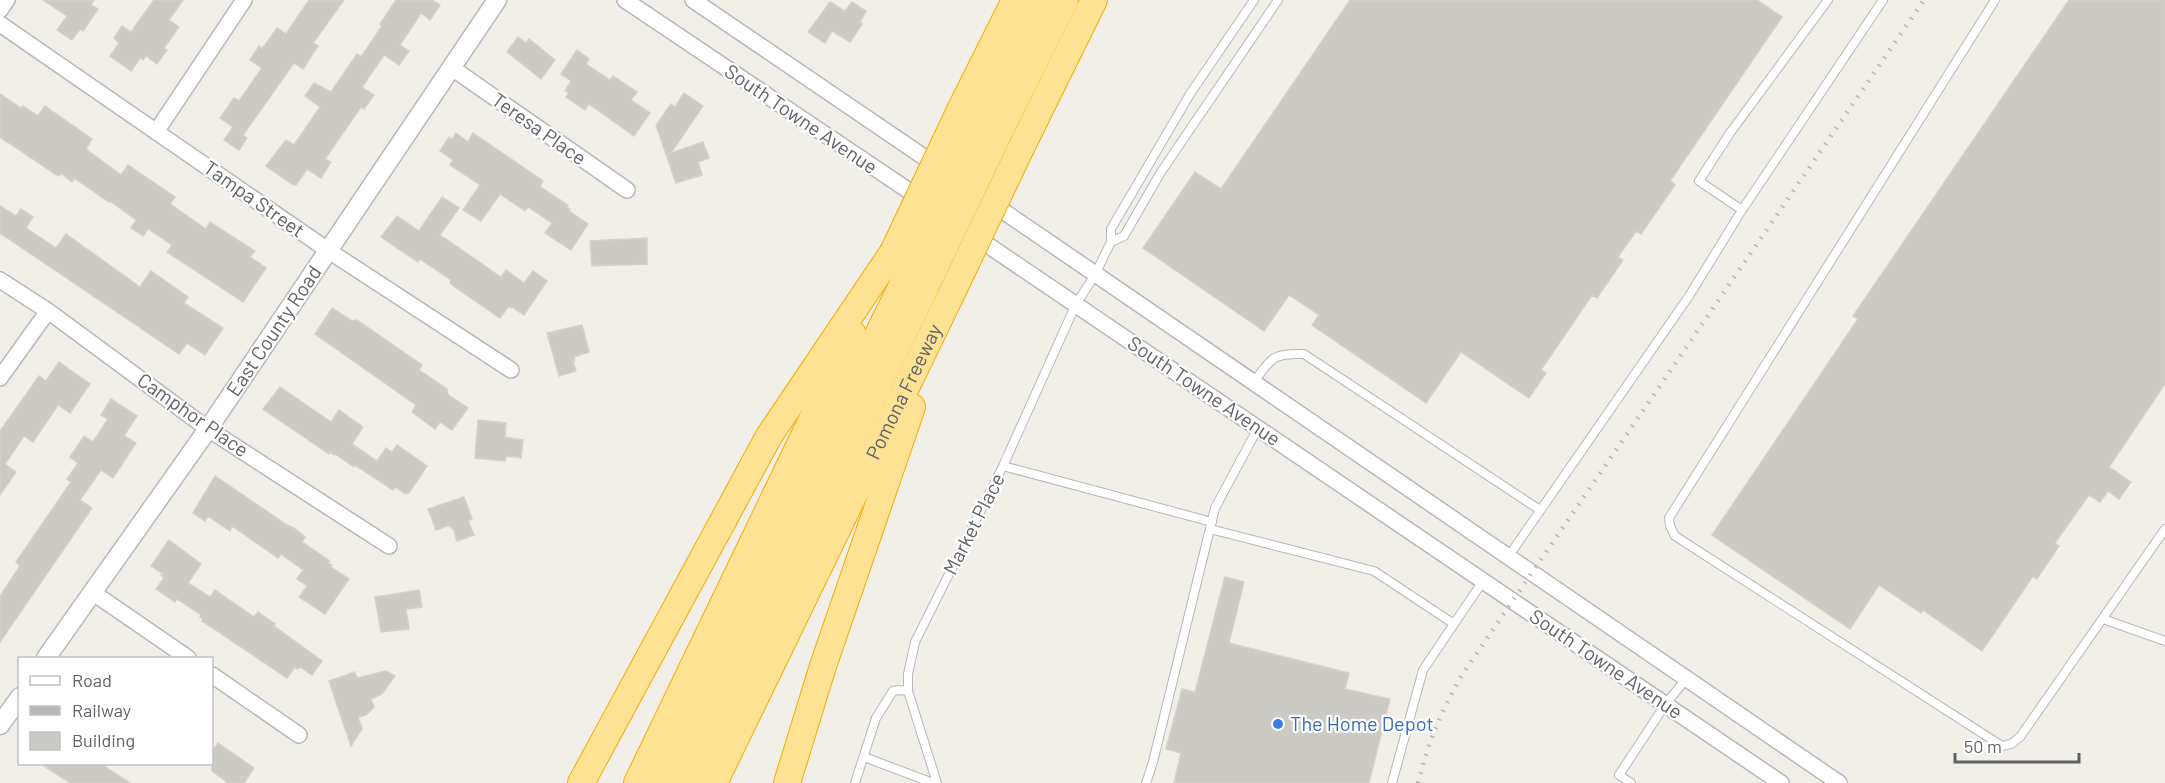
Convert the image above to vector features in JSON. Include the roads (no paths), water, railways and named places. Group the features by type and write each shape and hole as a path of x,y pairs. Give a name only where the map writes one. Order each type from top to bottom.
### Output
{"highway":[{"path":"687,783 910,268 961,108 1015,0"},
{"path":"991,127 1039,0"},
{"path":"637,783 910,268 1065,0"},
{"name":"Pomona Freeway","path":"714,783 1094,0"},
{"path":"581,783 769,436 910,268"},
{"path":"662,783 747,602 910,268"},
{"path":"787,783 823,666 950,297"}],"street":[{"path":"0,10 7,0"},
{"path":"156,132 244,0"},
{"name":"East County Road","path":"47,657 208,429 497,0"},
{"name":"South Towne Avenue","path":"625,0 1781,783"},
{"name":"South Towne Avenue","path":"693,0 1839,783"},
{"name":"Tampa Street","path":"0,24 329,251 511,370"},
{"name":"Teresa Place","path":"452,68 627,190"},
{"name":"Camphor Place","path":"0,280 48,311 208,429 388,546"},
{"path":"0,378 48,311"},
{"path":"92,592 187,657"},
{"path":"213,676 299,735"},
{"path":"0,725 18,700"}],"lane":[{"path":"1254,0 1190,94 1111,229 1111,242 1124,236 1161,172 1278,0"},
{"path":"1742,210 1699,181 1730,133 1828,0"},
{"path":"1508,557 1689,296 1742,210 1883,0"},
{"path":"1995,0 1669,518 1670,526 1675,536 2002,746 2011,744 2020,737 2165,529"},
{"name":"Market Place","path":"935,783 908,692 908,674 915,642 1003,466 1076,304 1095,275 1111,242"},
{"path":"1253,383 1269,362 1281,353 1304,354 1540,510"},
{"path":"1146,783 1215,508 1258,428"},
{"path":"1003,466 1374,571 1454,624"},
{"path":"1392,783 1423,670 1483,580"},
{"path":"2103,619 2165,641"},
{"path":"1631,783 1619,775 1665,705 1686,679"},
{"path":"855,783 876,718 893,691 908,692"},
{"path":"864,757 935,783"}],"railway":[{"path":"1418,783 1436,728 1462,675 1924,0"}],"place":[{"name":"The Home Depot","path":"1278,724"}]}
